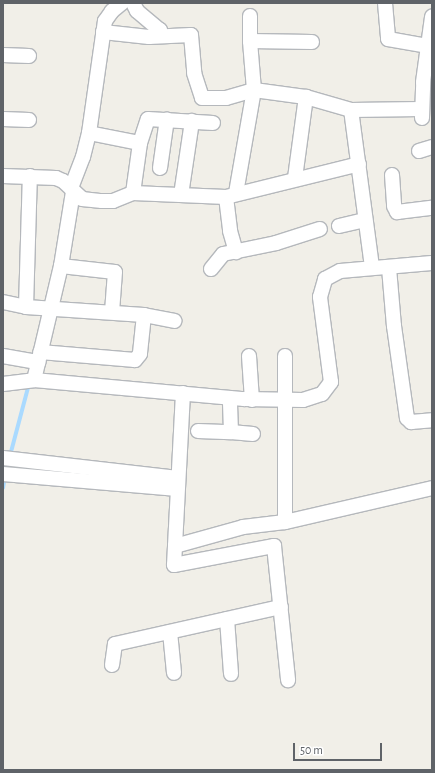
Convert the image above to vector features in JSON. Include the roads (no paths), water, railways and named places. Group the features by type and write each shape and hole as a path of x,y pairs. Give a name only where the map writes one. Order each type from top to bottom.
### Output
{"street":[{"path":"30,380 61,266 72,190 89,133 103,32 108,17 122,3"},
{"path":"132,3 137,11 160,30 161,36"},
{"path":"385,3 388,39 428,46"},
{"path":"236,252 230,231 231,195 254,90 250,41 250,16"},
{"path":"103,32 161,36 191,35 194,73 200,96 224,99 254,90 306,97 351,110 422,110 423,82 432,17"},
{"path":"250,41 312,42"},
{"path":"3,55 30,56"},
{"path":"295,178 306,97"},
{"path":"351,110 372,267"},
{"path":"3,118 29,120"},
{"path":"133,193 140,143 148,118 213,123"},
{"path":"160,168 167,119"},
{"path":"181,195 192,121"},
{"path":"89,133 140,143"},
{"path":"3,176 56,178 82,199 102,201 113,200 133,193 231,195 295,178 359,164"},
{"path":"392,175 394,206 397,212 432,208"},
{"path":"26,307 30,176"},
{"path":"339,226 365,220"},
{"path":"211,269 218,256 320,229"},
{"path":"3,384 30,380 252,400 303,400 322,394 331,382 320,297 325,279 333,273 372,267 389,268 432,263"},
{"path":"61,266 115,272 112,312"},
{"path":"389,268 394,326 407,418 410,422 432,420"},
{"path":"3,302 26,307 144,315 174,321"},
{"path":"3,356 36,359 135,360 140,354 144,315"},
{"path":"249,356 252,400"},
{"path":"284,356 278,400 285,522"},
{"path":"183,393 174,565 274,546 288,680"},
{"path":"230,398 231,432"},
{"path":"198,431 253,434"},
{"path":"3,458 178,483"},
{"path":"3,474 178,483"},
{"path":"175,546 243,527 285,522 432,488"},
{"path":"112,665 115,644 281,607"},
{"path":"227,619 231,674"},
{"path":"170,632 174,672"}],"waterway":[{"path":"10,456 29,384"},
{"path":"3,488 5,477"}]}
